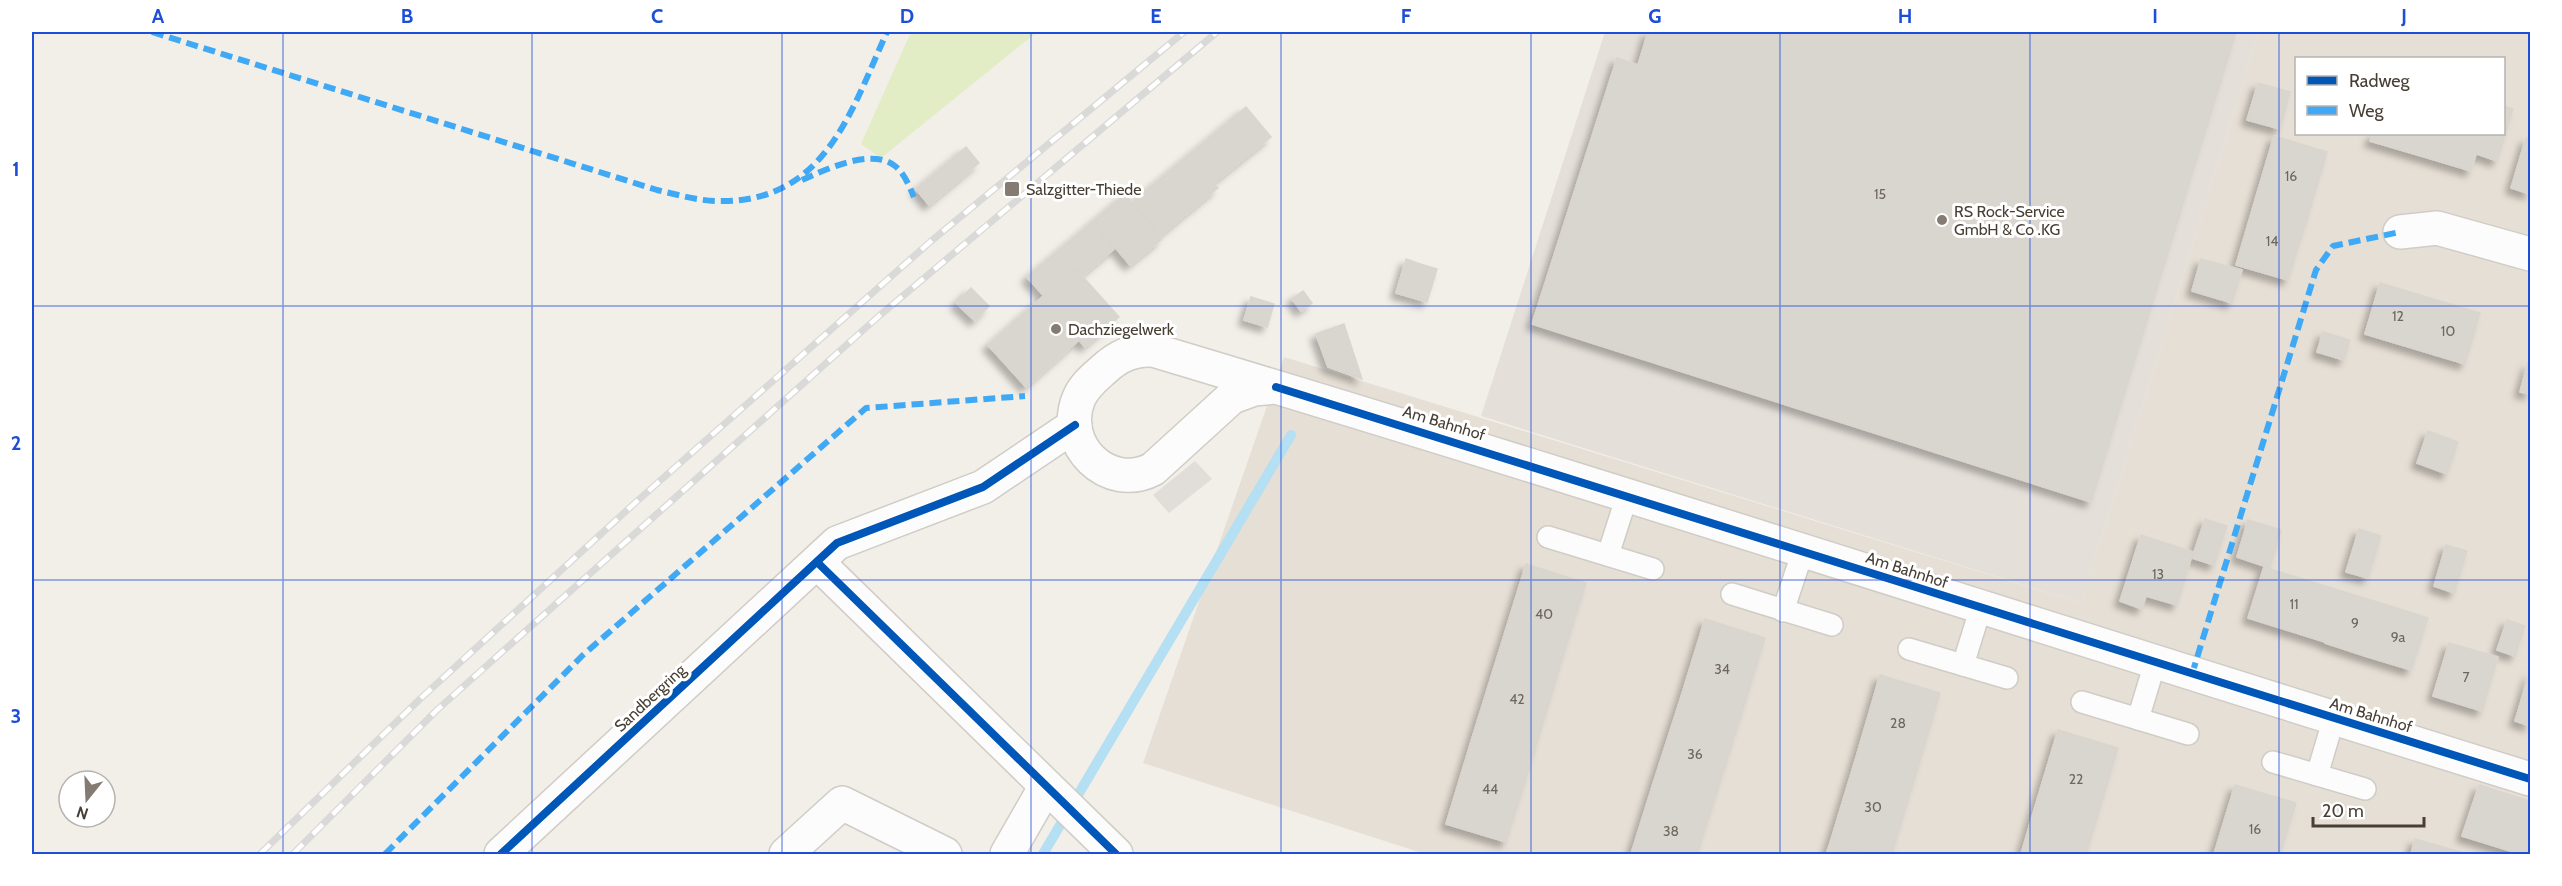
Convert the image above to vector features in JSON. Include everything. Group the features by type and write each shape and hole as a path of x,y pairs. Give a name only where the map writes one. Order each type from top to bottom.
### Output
{"street":[{"path":"2400,232 2437,228 2530,254"},
{"name":"Am Bahnhof","path":"1276,387 1254,389 1232,397 1153,469 1137,475 1123,476 1096,464 1081,446 1075,425 1080,397 1090,382 1117,358 1129,352 1153,350 1276,387 1627,496 2530,779"},
{"name":"Sandbergring","path":"501,855 837,543 983,487 1075,425"},
{"path":"817,562 1116,855"},
{"path":"1007,855 1052,792"},
{"path":"786,855 842,803 945,855"}],"lane":[{"path":"1608,555 1627,496"},
{"path":"1548,537 1653,569"},
{"path":"1784,610 1803,551"},
{"path":"1732,594 1832,625"},
{"path":"1963,665 1981,607"},
{"path":"1909,649 2007,678"},
{"path":"2138,719 2155,663"},
{"path":"2082,702 2188,734"},
{"path":"2317,775 2334,718"},
{"path":"2273,762 2365,789"}],"shaded area":[{"path":"1605,32 2259,32 2081,603 1481,416"},
{"path":"2259,32 2530,32 2530,854 1425,854 1143,763 1284,357 2081,603"},
{"path":"1195,461 1212,479 1169,513 1153,495"}],"green space":[{"path":"911,32 1037,32 881,158 861,144"}],"building":[{"path":"1648,32 2236,32 2091,502 1532,324 1617,58 1638,65"},
{"path":"2258,83 2290,92 2280,129 2247,120"},
{"path":"2505,106 2513,109 2505,135"},
{"path":"1246,107 1271,137 1214,183 1218,188 1161,235 1133,201"},
{"path":"2373,135 2427,135 2421,156 2370,141"},
{"path":"2427,135 2482,135 2471,171 2421,156"},
{"path":"2483,135 2505,135 2497,161 2477,154"},
{"path":"2274,136 2327,152 2308,216 2255,200"},
{"path":"2526,138 2530,139 2530,194 2511,188"},
{"path":"966,147 979,163 929,205 916,189"},
{"path":"1125,194 1162,239 1130,265 1093,221"},
{"path":"2255,200 2308,216 2288,280 2236,265"},
{"path":"1092,222 1114,249 1083,275 1075,268 1043,295 1027,277"},
{"path":"1406,259 1420,264 1410,297 1396,293"},
{"path":"2201,259 2242,270 2232,303 2192,291"},
{"path":"1420,264 1437,269 1427,302 1410,297"},
{"name":"Dachziegelwerk","path":"1075,268 1119,317 1085,347 1079,340 1026,387 988,345"},
{"path":"2380,283 2430,298 2415,349 2365,334"},
{"path":"971,288 989,306 975,321 956,303"},
{"path":"1303,291 1312,303 1301,311 1292,299"},
{"path":"1251,297 1274,304 1267,327 1244,320"},
{"path":"2430,298 2480,313 2465,364 2415,349"},
{"path":"1344,324 1362,379 1328,367 1316,334"},
{"path":"2323,332 2350,340 2344,360 2317,352"},
{"path":"2528,363 2530,364 2530,394 2520,392"},
{"path":"2428,431 2458,442 2447,474 2417,463"},
{"path":"2205,519 2227,526 2214,565 2192,558"},
{"path":"2248,520 2281,530 2270,568 2237,557"},
{"path":"2359,529 2381,536 2368,578 2346,572"},
{"path":"2141,535 2193,552 2177,605 2146,596 2142,609 2120,601"},
{"path":"2446,545 2467,551 2454,593 2434,586"},
{"path":"1526,564 1586,583 1561,663 1501,645"},
{"path":"2264,567 2341,591 2325,642 2248,618"},
{"path":"2341,591 2384,604 2368,657 2325,643"},
{"path":"2384,604 2428,618 2411,670 2368,657"},
{"path":"1705,619 1765,638 1740,719 1680,700"},
{"path":"2507,620 2525,626 2515,656 2497,650"},
{"path":"2449,643 2498,657 2482,711 2433,696"},
{"path":"1501,645 1561,663 1534,753 1473,735"},
{"path":"2530,671 2530,726 2515,721"},
{"path":"1880,675 1940,693 1917,771 1857,754"},
{"path":"1680,700 1740,719 1712,808 1651,790"},
{"path":"2058,730 2118,748 2094,828 2034,810"},
{"path":"1473,735 1534,753 1506,842 1446,824"},
{"path":"1857,754 1917,771 1892,854 1868,854 1830,843"},
{"path":"2235,785 2296,803 2280,854 2214,854"},
{"path":"2479,785 2530,801 2529,854 2520,854 2462,836"},
{"path":"1651,790 1712,808 1697,854 1631,854"},
{"path":"2034,810 2094,828 2086,854 2021,854"},
{"path":"2415,839 2468,854 2411,854"},
{"path":"1830,843 1868,854 1826,854"}],"waterway":[{"path":"1043,854 1291,435"}],"railway":[{"path":"260,854 420,699 636,502 930,242 1184,32"},
{"path":"293,854 437,710 879,316 1217,32"}],"marked path":[{"path":"152,32 657,190 690,198 716,201 759,197 788,185 811,167 831,145 847,119 887,32"},
{"path":"802,180 848,162 874,159 895,166 906,180 914,197"},
{"path":"2192,674 2316,270 2333,246 2400,232"},
{"path":"385,854 583,655 866,408 1025,396"}],"cycle path":[{"path":"1276,387 2530,779"},
{"path":"501,854 837,543 983,487 1075,425"},
{"path":"817,562 1116,854"}],"place":[{"name":"Salzgitter-Thiede","path":"1012,189"},
{"name":"RS Rock-Service GmbH & Co .KG","path":"1942,220"},
{"name":"Dachziegelwerk","path":"1056,329"}]}
